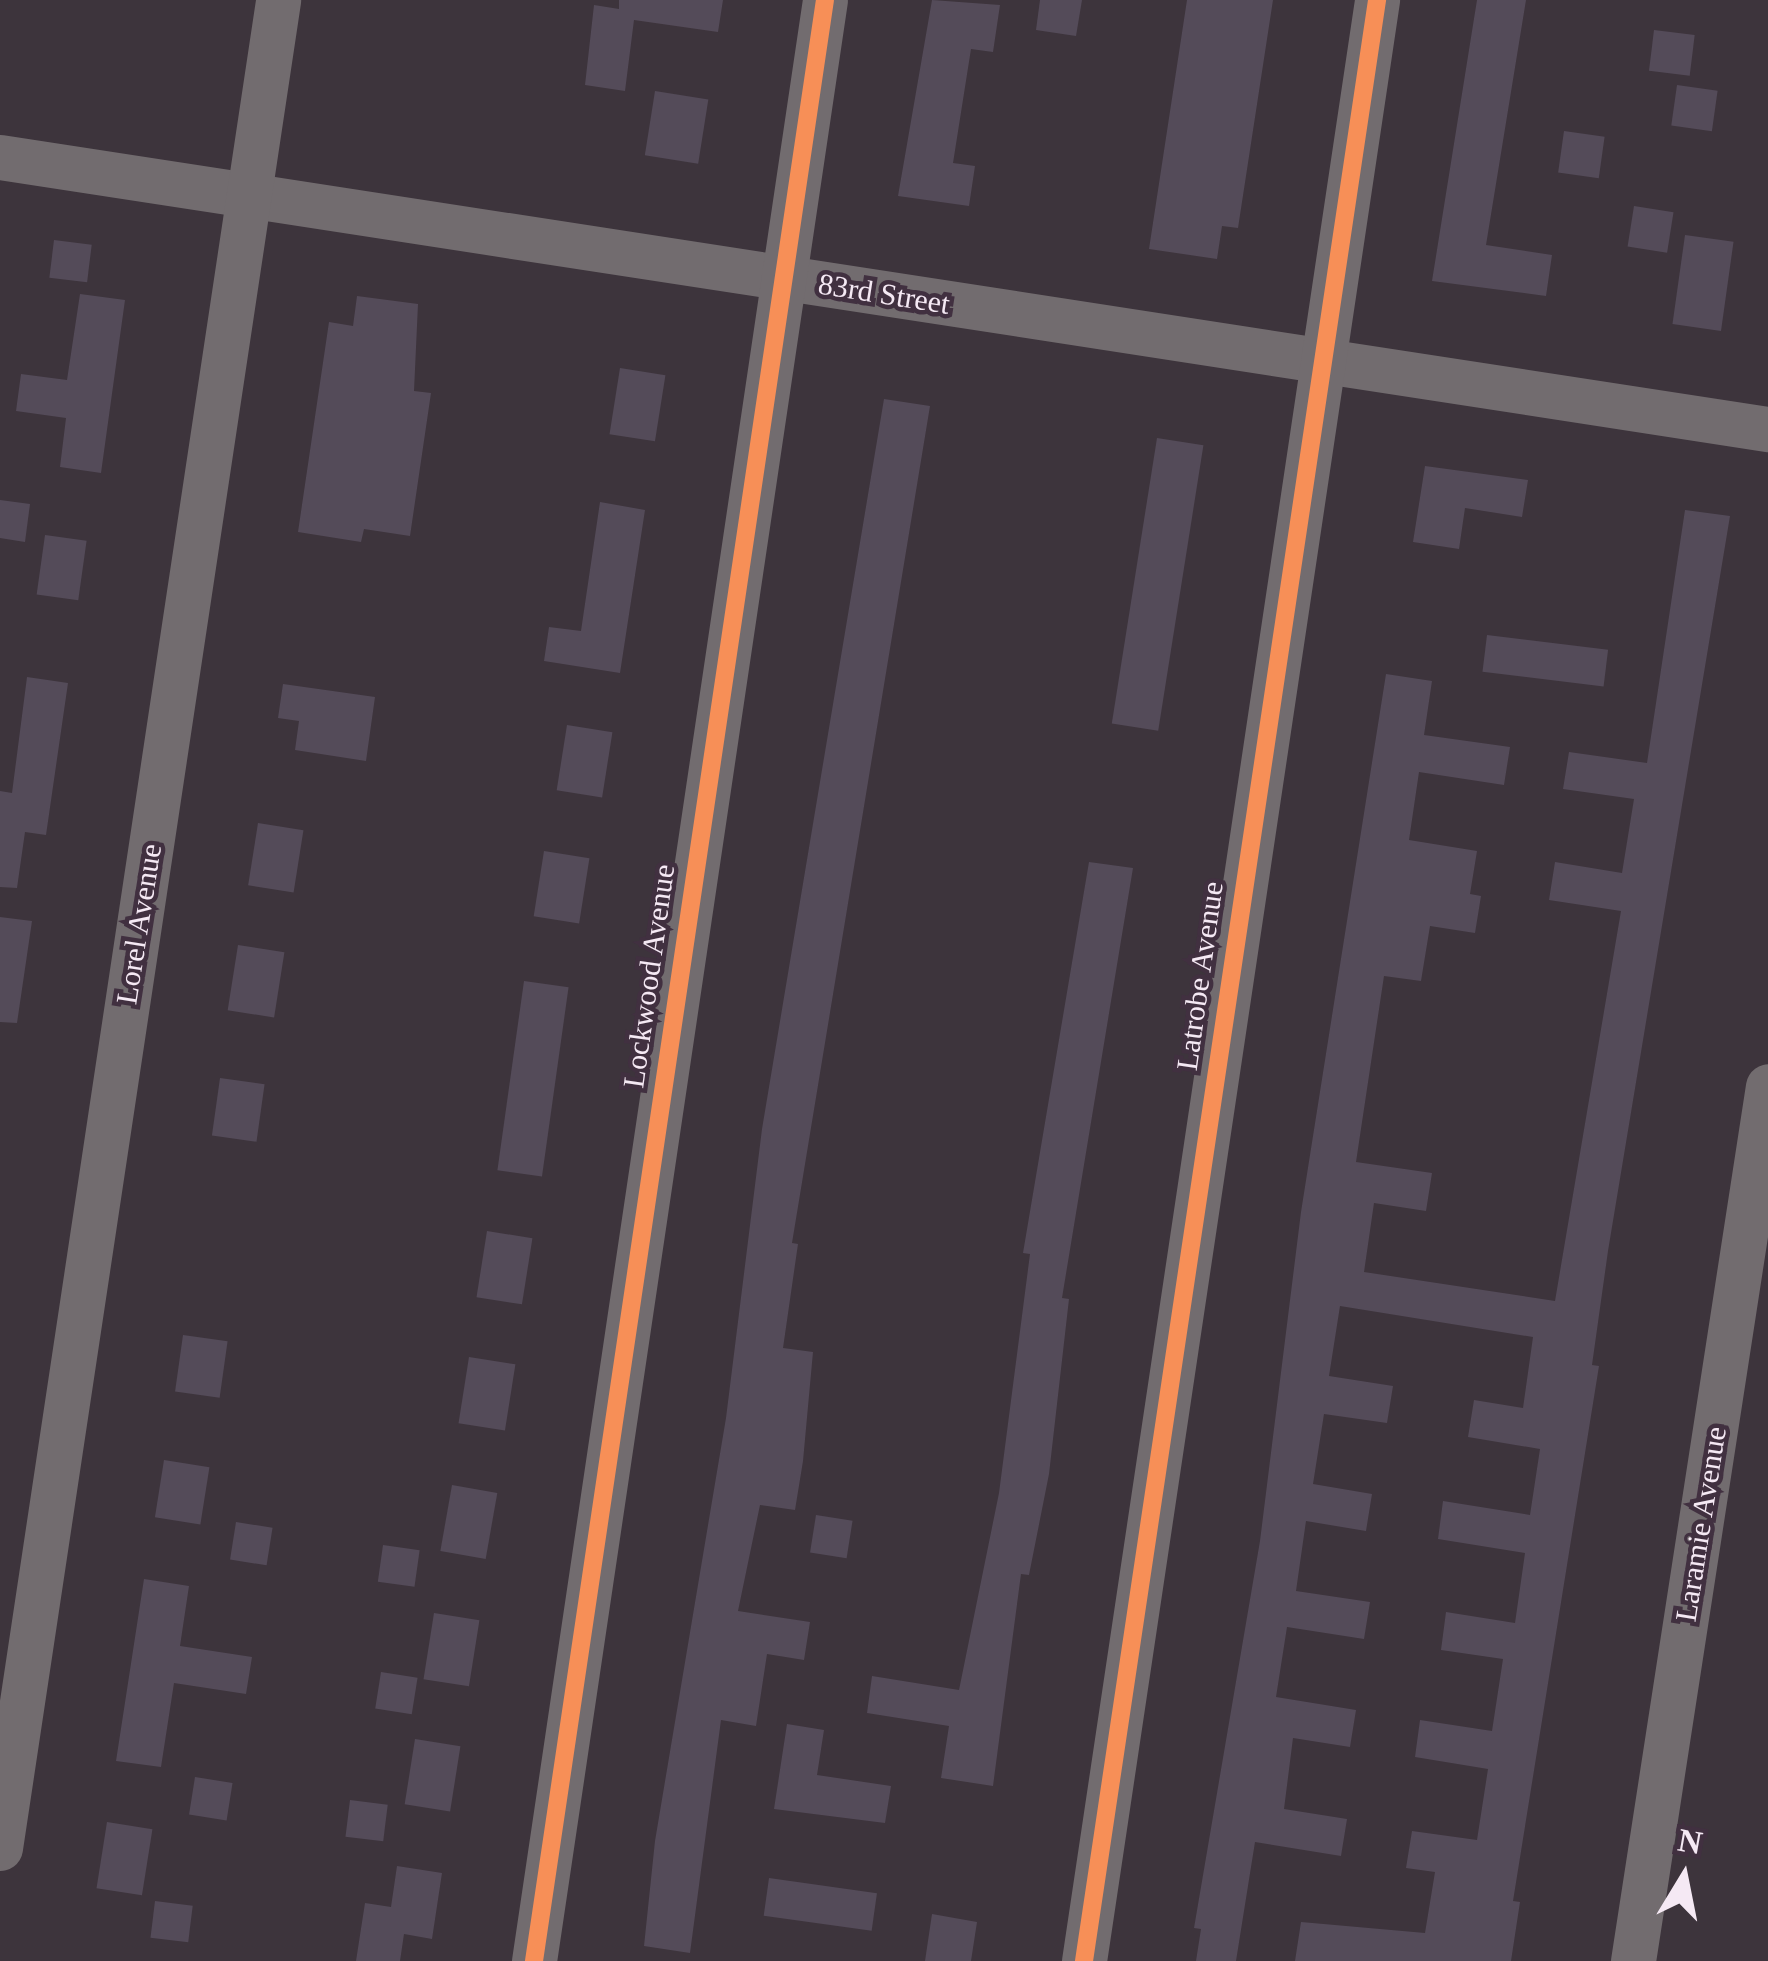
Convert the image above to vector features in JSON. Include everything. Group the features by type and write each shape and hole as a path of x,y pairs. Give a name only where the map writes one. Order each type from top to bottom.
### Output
{"street":[{"name":"Lorel Avenue","path":"0,1848 278,0"},
{"name":"Lockwood Avenue","path":"534,1961 825,0"},
{"name":"Latrobe Avenue","path":"1084,1961 1377,0"},
{"name":"83rd Street","path":"0,158 1768,429"},
{"name":"Laramie Avenue","path":"1633,1961 1768,1086"}],"building":[{"path":"619,0 723,0 718,32 634,20 625,91 585,85 594,5 619,9"},
{"path":"932,0 1000,5 993,52 971,49 953,163 975,166 969,206 898,196"},
{"path":"1040,0 1082,0 1076,36 1036,30"},
{"path":"1187,0 1273,0 1238,228 1222,226 1217,259 1149,249"},
{"path":"1477,0 1526,0 1486,245 1552,255 1546,296 1432,281"},
{"path":"1654,30 1695,35 1690,76 1649,71"},
{"path":"1677,85 1718,91 1712,131 1671,126"},
{"path":"655,91 708,99 698,164 645,155"},
{"path":"1564,131 1605,137 1599,178 1558,173"},
{"path":"1634,206 1674,212 1667,253 1628,246"},
{"path":"1685,235 1734,242 1721,331 1672,324"},
{"path":"54,240 92,245 87,282 49,278"},
{"path":"80,294 125,300 101,473 60,467 66,418 16,411 21,374 67,380"},
{"path":"357,296 418,304 414,391 431,393 410,536 364,529 361,542 298,532 329,322 353,326"},
{"path":"620,368 665,375 655,441 610,434"},
{"path":"884,399 930,406 792,1243 798,1244 783,1348 813,1352 803,1461 795,1510 760,1505 738,1611 810,1622 804,1660 767,1654 756,1726 721,1720 690,1953 644,1946 655,1841 726,1418 762,1129"},
{"path":"1157,438 1203,445 1158,731 1112,723"},
{"path":"1425,466 1528,480 1522,517 1465,508 1459,549 1413,542"},
{"path":"0,500 30,504 25,542 0,538"},
{"path":"600,502 645,510 620,673 544,661 549,627 581,631"},
{"path":"1685,510 1730,516 1608,1251 1592,1365 1599,1366 1513,1901 1520,1902 1511,1961 1295,1961 1301,1922 1425,1933 1435,1872 1406,1868 1412,1831 1477,1840 1488,1769 1415,1757 1420,1720 1492,1731 1503,1659 1441,1650 1446,1612 1515,1623 1525,1553 1438,1539 1443,1501 1530,1515 1540,1449 1468,1437 1474,1400 1523,1408 1533,1337 1340,1306 1329,1376 1393,1386 1387,1423 1324,1414 1313,1484 1372,1494 1366,1531 1306,1521 1296,1591 1370,1602 1364,1639 1287,1627 1276,1697 1356,1710 1350,1747 1293,1738 1284,1809 1347,1819 1341,1856 1255,1842 1236,1961 1196,1961 1201,1929 1194,1928 1260,1541 1301,1212 1386,674 1432,681 1424,735 1510,747 1504,785 1419,772 1409,840 1477,851 1470,894 1481,896 1475,933 1430,926 1421,981 1384,976 1356,1162 1432,1173 1426,1211 1374,1203 1364,1272 1555,1301 1621,911 1549,900 1555,862 1622,873 1634,799 1563,789 1569,752 1647,763"},
{"path":"45,535 87,541 78,600 37,594"},
{"path":"1487,635 1608,650 1604,687 1482,672"},
{"path":"27,677 68,683 46,835 25,832 17,888 0,887 0,791 12,793"},
{"path":"283,684 375,697 366,761 295,750 299,721 278,718"},
{"path":"567,725 612,732 602,797 557,790"},
{"path":"258,823 303,830 294,892 248,885"},
{"path":"544,851 589,858 579,923 534,916"},
{"path":"1089,862 1133,868 1062,1298 1069,1299 1049,1474 1029,1575 1021,1574 993,1786 941,1778 949,1726 867,1713 872,1676 959,1690 999,1493 1030,1254 1023,1253"},
{"path":"0,917 32,921 17,1023 0,1022"},
{"path":"238,945 284,952 274,1018 228,1010"},
{"path":"524,981 569,987 542,1176 497,1170"},
{"path":"220,1078 265,1084 256,1142 212,1135"},
{"path":"487,1231 532,1238 522,1304 477,1297"},
{"path":"183,1335 228,1341 220,1398 175,1391"},
{"path":"469,1357 515,1364 505,1431 459,1423"},
{"path":"164,1460 209,1467 200,1524 155,1517"},
{"path":"452,1485 497,1493 486,1559 440,1551"},
{"path":"816,1515 853,1521 847,1558 810,1553"},
{"path":"236,1522 273,1528 267,1565 230,1560"},
{"path":"383,1545 420,1550 414,1587 378,1582"},
{"path":"144,1579 189,1586 180,1646 252,1657 246,1694 174,1683 161,1767 116,1761"},
{"path":"434,1613 479,1620 469,1686 424,1679"},
{"path":"381,1672 418,1678 412,1714 375,1709"},
{"path":"787,1724 824,1730 817,1775 891,1786 885,1823 774,1809"},
{"path":"415,1739 460,1746 450,1811 405,1804"},
{"path":"195,1777 233,1783 227,1820 189,1815"},
{"path":"350,1800 388,1805 383,1841 345,1837"},
{"path":"107,1822 152,1829 142,1895 97,1888"},
{"path":"397,1866 442,1873 432,1939 404,1934 400,1961 356,1961 365,1903 391,1907"},
{"path":"769,1878 877,1893 872,1931 764,1916"},
{"path":"155,1901 193,1906 188,1942 150,1938"},
{"path":"932,1914 977,1922 971,1961 925,1961"}],"cycle path":[{"path":"534,1961 825,0"},
{"path":"1084,1961 1377,0"}]}
